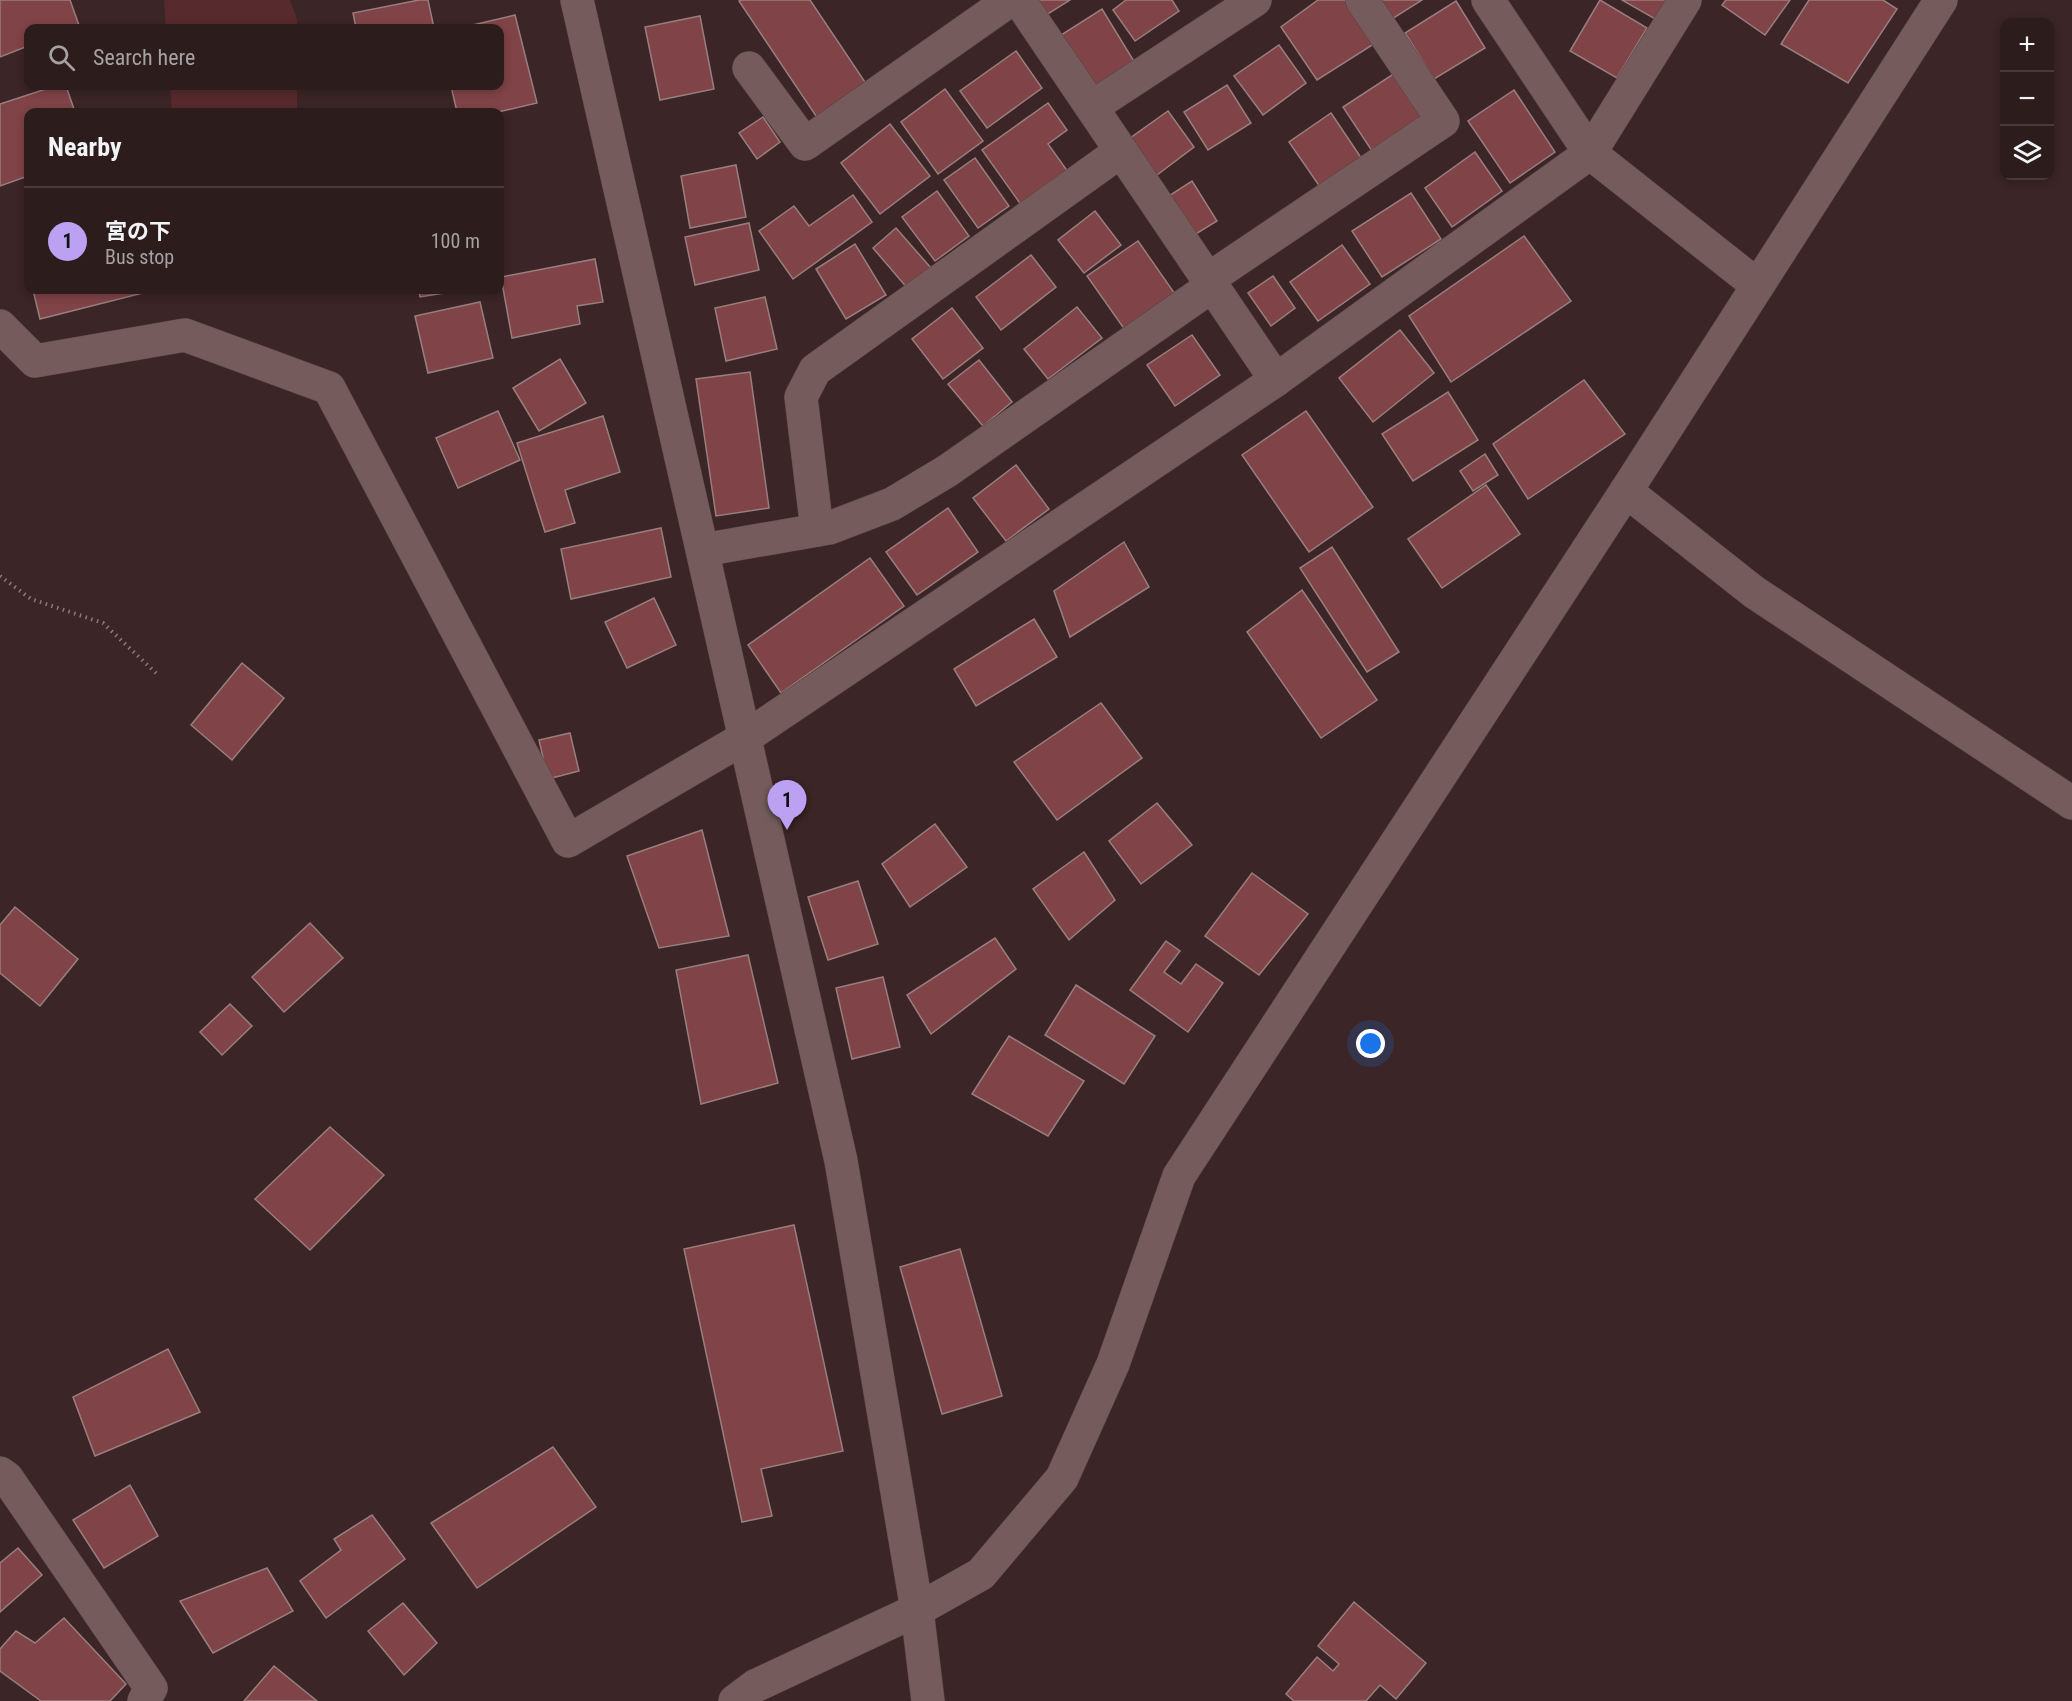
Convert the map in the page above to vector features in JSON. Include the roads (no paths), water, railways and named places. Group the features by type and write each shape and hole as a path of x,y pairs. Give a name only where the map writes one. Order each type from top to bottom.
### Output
{"street":[{"path":"577,0 841,1161 917,1610 928,1701"},
{"path":"749,68 805,144 1010,0"},
{"path":"1019,0 1276,380"},
{"path":"1092,107 1255,0"},
{"path":"703,550 829,528 892,504 946,471 1443,121 1362,0"},
{"path":"1488,0 1590,153 1757,285"},
{"path":"0,326 35,361 185,335 329,388 568,841 746,737 1276,380 1590,153 1685,0"},
{"path":"735,1701 755,1686 917,1610 981,1574 1062,1478 1113,1364 1179,1176 1626,490 1941,0"},
{"path":"817,530 801,397 815,370 1121,151"},
{"path":"1626,490 1754,592 2072,803"},
{"path":"0,1473 7,1478 151,1688 144,1701"}],"place":[{"name":"宮の下","path":"787,830"}]}
